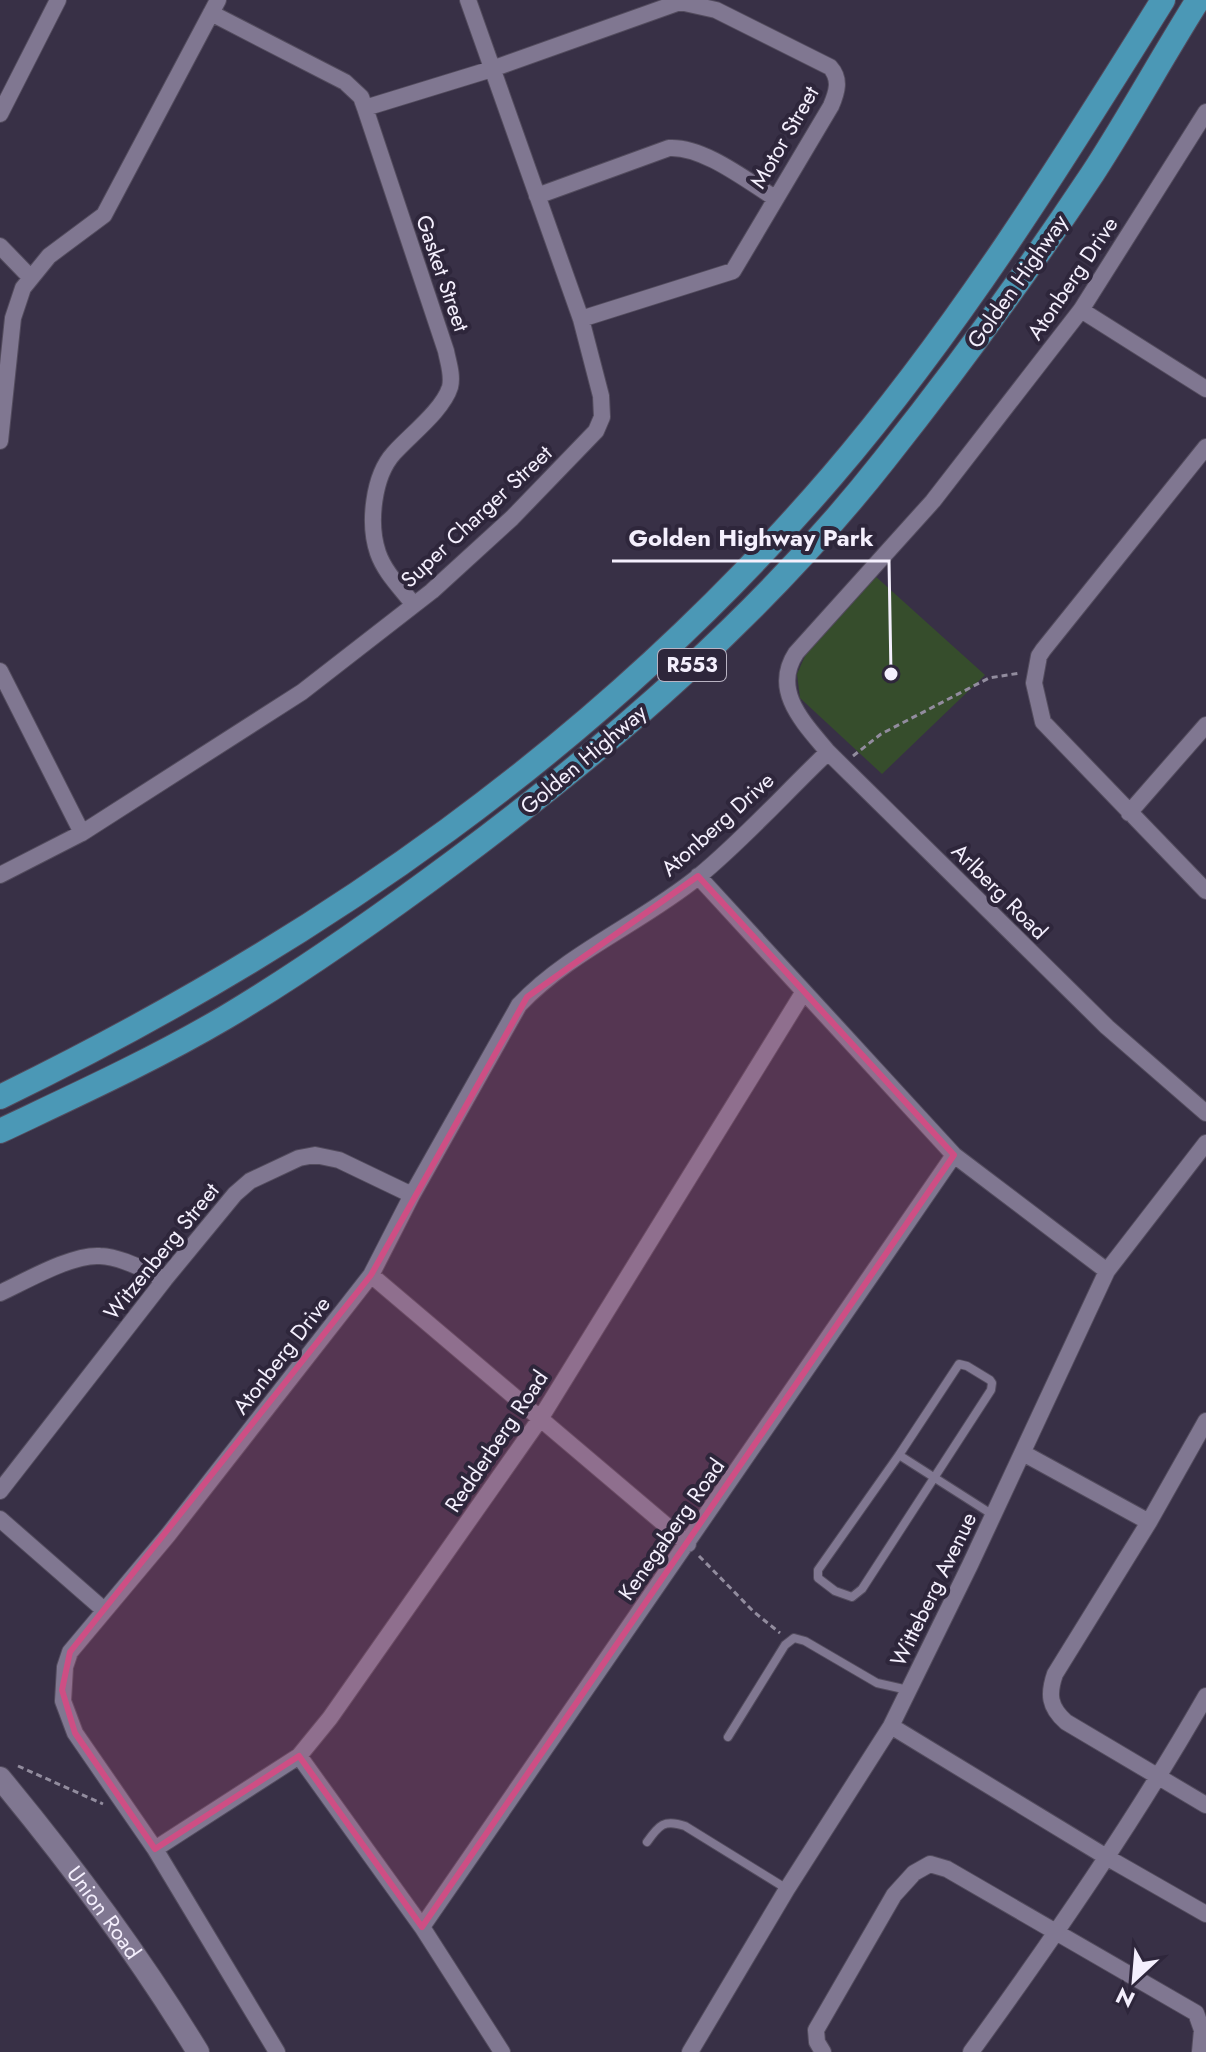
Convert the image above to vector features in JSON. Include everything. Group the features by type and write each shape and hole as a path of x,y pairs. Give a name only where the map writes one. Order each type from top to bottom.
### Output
{"main road":[{"name":"Golden Highway","path":"0,1097 182,1003 332,913 497,794 585,721 704,612 774,541 834,473 951,324 1051,180 1163,0"},
{"name":"Golden Highway","path":"0,1131 88,1090 224,1018 335,948 516,816 709,649 797,559 874,473 979,336 1093,172 1198,0"}],"street":[{"path":"0,114 58,0"},
{"name":"Super Charger Street","path":"0,875 82,833 302,692 432,591 512,518 596,431 602,417 601,396 581,319 468,0"},
{"name":"Motor Street","path":"365,108 492,69 675,3 690,3 716,10 823,62 836,73 837,88 831,106 733,271 581,319"},
{"path":"0,441 13,318 30,277 49,256 104,215 214,7"},
{"name":"Gasket Street","path":"214,7 345,82 361,97 365,108 451,374 447,395 392,454 378,484 374,521 378,554 388,573 413,604"},
{"name":"Atonberg Drive","path":"787,684 789,667 796,653 933,501 1081,310 1206,112"},
{"path":"537,196 669,148 681,147 701,154 775,198"},
{"path":"0,246 30,277"},
{"path":"1081,310 1206,389"},
{"path":"1206,447 1043,650 1036,671 1035,692 1043,722 1206,891"},
{"path":"0,671 82,833"},
{"name":"Arlberg Road","path":"787,684 791,704 841,766 1107,1027 1206,1113"},
{"path":"1129,813 1206,725"},
{"name":"Atonberg Drive","path":"277,2052 155,1849 75,1733 63,1701 65,1667 70,1652 168,1535 371,1275 412,1195 519,1005 596,945 698,876 828,752"},
{"path":"698,876 954,1155 1107,1271"},
{"name":"Redderberg Road","path":"155,1849 299,1756 405,1613 540,1419 803,993"},
{"name":"Witteberg Avenue","path":"690,2052 787,1889 891,1726 1107,1271 1206,1143"},
{"name":"Witzenberg Street","path":"0,1491 165,1279 242,1187 299,1158 315,1155 339,1160 412,1195"},
{"name":"Kenegaberg Road","path":"422,1927 954,1155"},
{"path":"0,1293 70,1262 97,1255 130,1264 165,1279"},
{"path":"371,1275 688,1544"},
{"path":"1206,1421 1149,1522 1055,1674 1050,1695 1054,1710 1066,1722 1206,1805"},
{"path":"1023,1453 1149,1522"},
{"path":"0,1519 104,1610"},
{"path":"971,2052 1108,1858 1206,1696"},
{"path":"891,1726 1206,1914"},
{"path":"299,1756 422,1927 502,2052"},
{"name":"Union Road","path":"7,1771 69,1865 148,1972 198,2052"},
{"path":"823,2052 817,2042 816,2030 894,1895 906,1880 930,1864 947,1869 1196,2013 1203,2035 1200,2052"}],"lane":[{"path":"959,1364 990,1380 991,1390 856,1595 849,1597 818,1578 818,1570 899,1455 959,1364"},
{"path":"899,1455 993,1515"},
{"path":"728,1737 790,1639 805,1641 885,1687 909,1690"},
{"path":"647,1842 664,1822 674,1822 787,1889"}],"path":[{"path":"841,766 881,734 989,678 1036,671"},
{"path":"688,1544 754,1612 790,1639"},
{"path":"7,1771 130,1816"}],"highlighted area":[{"path":"698,876 954,1155 422,1927 299,1756 155,1849 75,1733 62,1690 70,1652 371,1275 527,997"}],"green space":[{"path":"874,575 985,675 882,774 800,698 797,674 809,647"}],"place":[{"name":"Golden Highway Park","path":"891,674"}]}
